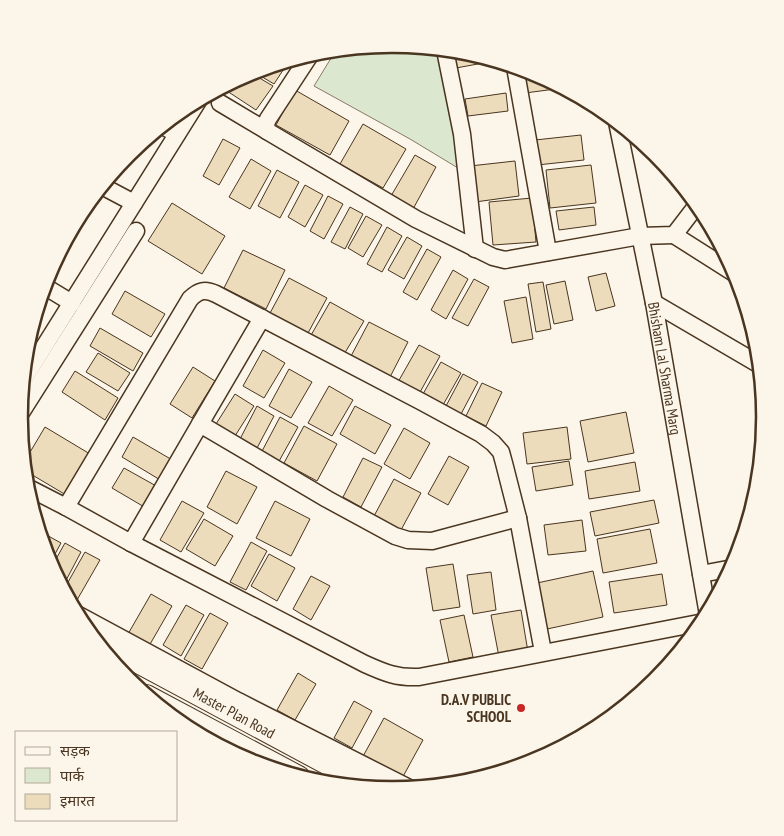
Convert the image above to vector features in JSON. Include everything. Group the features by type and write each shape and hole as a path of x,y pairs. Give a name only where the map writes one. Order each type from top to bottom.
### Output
{"main road":[{"name":"Master Plan Road","path":"106,644 363,781"},
{"name":"Master Plan Road","path":"184,717 259,757"}],"street":[{"path":"447,58 462,134 475,249"},
{"path":"268,131 266,124 268,119 304,65"},
{"path":"516,75 548,252"},
{"path":"220,103 416,218 475,249 506,260 640,236 674,235 723,266"},
{"path":"32,367 189,115"},
{"path":"169,130 177,134"},
{"name":"Bhisham Lal Sharma Marg","path":"619,133 654,303 706,603"},
{"path":"108,189 134,203"},
{"path":"674,235 692,211"},
{"path":"28,402 136,231"},
{"path":"51,290 72,303"},
{"path":"66,507 190,299 196,293 206,290 431,406 481,434 493,443 500,452 504,463 518,518 543,652"},
{"path":"654,303 751,360"},
{"path":"131,543 262,318"},
{"path":"200,424 327,499 395,536 408,540 432,541 518,518"},
{"path":"35,491 287,625 385,674 403,678 419,677 693,624"},
{"path":"701,574 723,570"},
{"path":"89,620 238,701 397,782"}],"green space":[{"path":"392,53 441,57 451,106 458,168 410,139 314,86 330,59"}],"building":[{"path":"454,59 477,64 456,68"},
{"path":"283,71 274,84 263,77"},
{"path":"260,78 273,86 256,110 229,92"},
{"path":"523,78 550,90 525,93"},
{"path":"295,90 349,121 330,155 276,125"},
{"path":"506,93 508,111 468,116 465,99"},
{"path":"363,124 406,149 383,188 340,164"},
{"path":"581,135 584,160 537,165 535,140"},
{"path":"223,139 240,148 219,185 203,176"},
{"path":"415,155 436,167 413,209 391,196"},
{"path":"251,159 271,171 250,209 229,197"},
{"path":"515,161 519,196 475,202 470,166"},
{"path":"591,165 596,203 550,208 546,170"},
{"path":"277,170 299,182 280,218 258,206"},
{"path":"305,185 323,195 305,227 288,217"},
{"path":"328,196 343,204 324,239 310,231"},
{"path":"532,198 536,242 493,245 489,202"},
{"path":"172,203 225,236 202,274 148,241"},
{"path":"350,207 363,214 345,249 331,242"},
{"path":"594,207 596,225 559,230 556,211"},
{"path":"366,216 382,225 363,257 348,248"},
{"path":"387,227 402,236 382,272 367,264"},
{"path":"407,237 422,246 404,279 388,270"},
{"path":"427,249 441,257 417,300 403,292"},
{"path":"243,250 285,270 266,309 224,288"},
{"path":"453,270 468,279 446,319 431,310"},
{"path":"606,273 615,306 596,311 588,277"},
{"path":"289,278 327,298 308,333 270,313"},
{"path":"474,279 489,287 468,326 452,318"},
{"path":"565,281 573,320 554,324 546,285"},
{"path":"543,282 551,329 536,332 528,284"},
{"path":"125,291 165,314 151,337 112,314"},
{"path":"526,297 533,339 512,343 504,301"},
{"path":"330,302 364,321 343,356 310,337"},
{"path":"369,322 408,342 389,379 350,358"},
{"path":"100,328 143,353 133,371 90,346"},
{"path":"419,345 440,356 419,394 398,382"},
{"path":"263,350 285,363 264,398 243,386"},
{"path":"98,353 130,373 118,391 86,372"},
{"path":"441,362 461,373 443,405 423,394"},
{"path":"193,367 215,381 192,418 170,404"},
{"path":"289,369 312,382 291,418 269,406"},
{"path":"75,371 118,398 105,420 62,392"},
{"path":"463,374 478,382 461,414 446,406"},
{"path":"482,383 502,392 486,426 466,416"},
{"path":"329,386 353,400 332,436 308,423"},
{"path":"235,394 254,406 235,436 216,424"},
{"path":"257,406 274,416 257,448 240,439"},
{"path":"355,406 391,425 375,454 340,434"},
{"path":"626,412 634,453 588,462 580,421"},
{"path":"280,417 298,427 278,463 261,453"},
{"path":"304,426 337,444 317,481 284,463"},
{"path":"45,427 90,454 66,495 33,475 29,453"},
{"path":"567,427 571,459 527,464 523,433"},
{"path":"404,428 430,443 410,479 384,464"},
{"path":"133,437 174,461 162,481 122,457"},
{"path":"449,456 469,467 448,505 428,494"},
{"path":"363,458 382,467 361,507 343,497"},
{"path":"569,461 573,485 536,491 532,467"},
{"path":"635,462 640,491 589,499 585,471"},
{"path":"124,468 158,487 146,508 112,488"},
{"path":"226,471 257,487 237,524 207,507"},
{"path":"394,479 421,493 401,530 374,516"},
{"path":"654,500 659,523 595,536 590,512"},
{"path":"182,501 204,513 181,552 160,540"},
{"path":"275,501 310,519 291,556 256,538"},
{"path":"204,519 233,536 215,566 186,549"},
{"path":"582,520 586,551 548,555 544,525"},
{"path":"650,529 657,563 603,573 597,539"},
{"path":"47,535 61,543 54,555"},
{"path":"251,542 267,551 246,590 230,582"},
{"path":"65,543 81,552 66,581 56,559"},
{"path":"85,552 100,560 77,600 67,583"},
{"path":"269,554 295,568 277,601 251,586"},
{"path":"453,564 460,607 433,611 426,568"},
{"path":"593,571 603,617 547,629 537,583"},
{"path":"491,572 496,610 473,614 467,575"},
{"path":"662,574 667,605 614,613 609,582"},
{"path":"311,576 330,586 311,620 293,609"},
{"path":"151,594 172,606 149,646 128,634"},
{"path":"186,605 204,615 181,656 163,645"},
{"path":"521,610 528,652 499,657 491,615"},
{"path":"210,613 228,623 202,669 184,659"},
{"path":"464,615 473,657 449,662 440,620"},
{"path":"298,673 316,684 295,720 277,710"},
{"path":"354,701 372,711 352,748 334,738"},
{"path":"384,718 423,740 400,782 361,760"}],"place":[{"name":"D.A.V PUBLIC SCHOOL","path":"521,708"}]}
